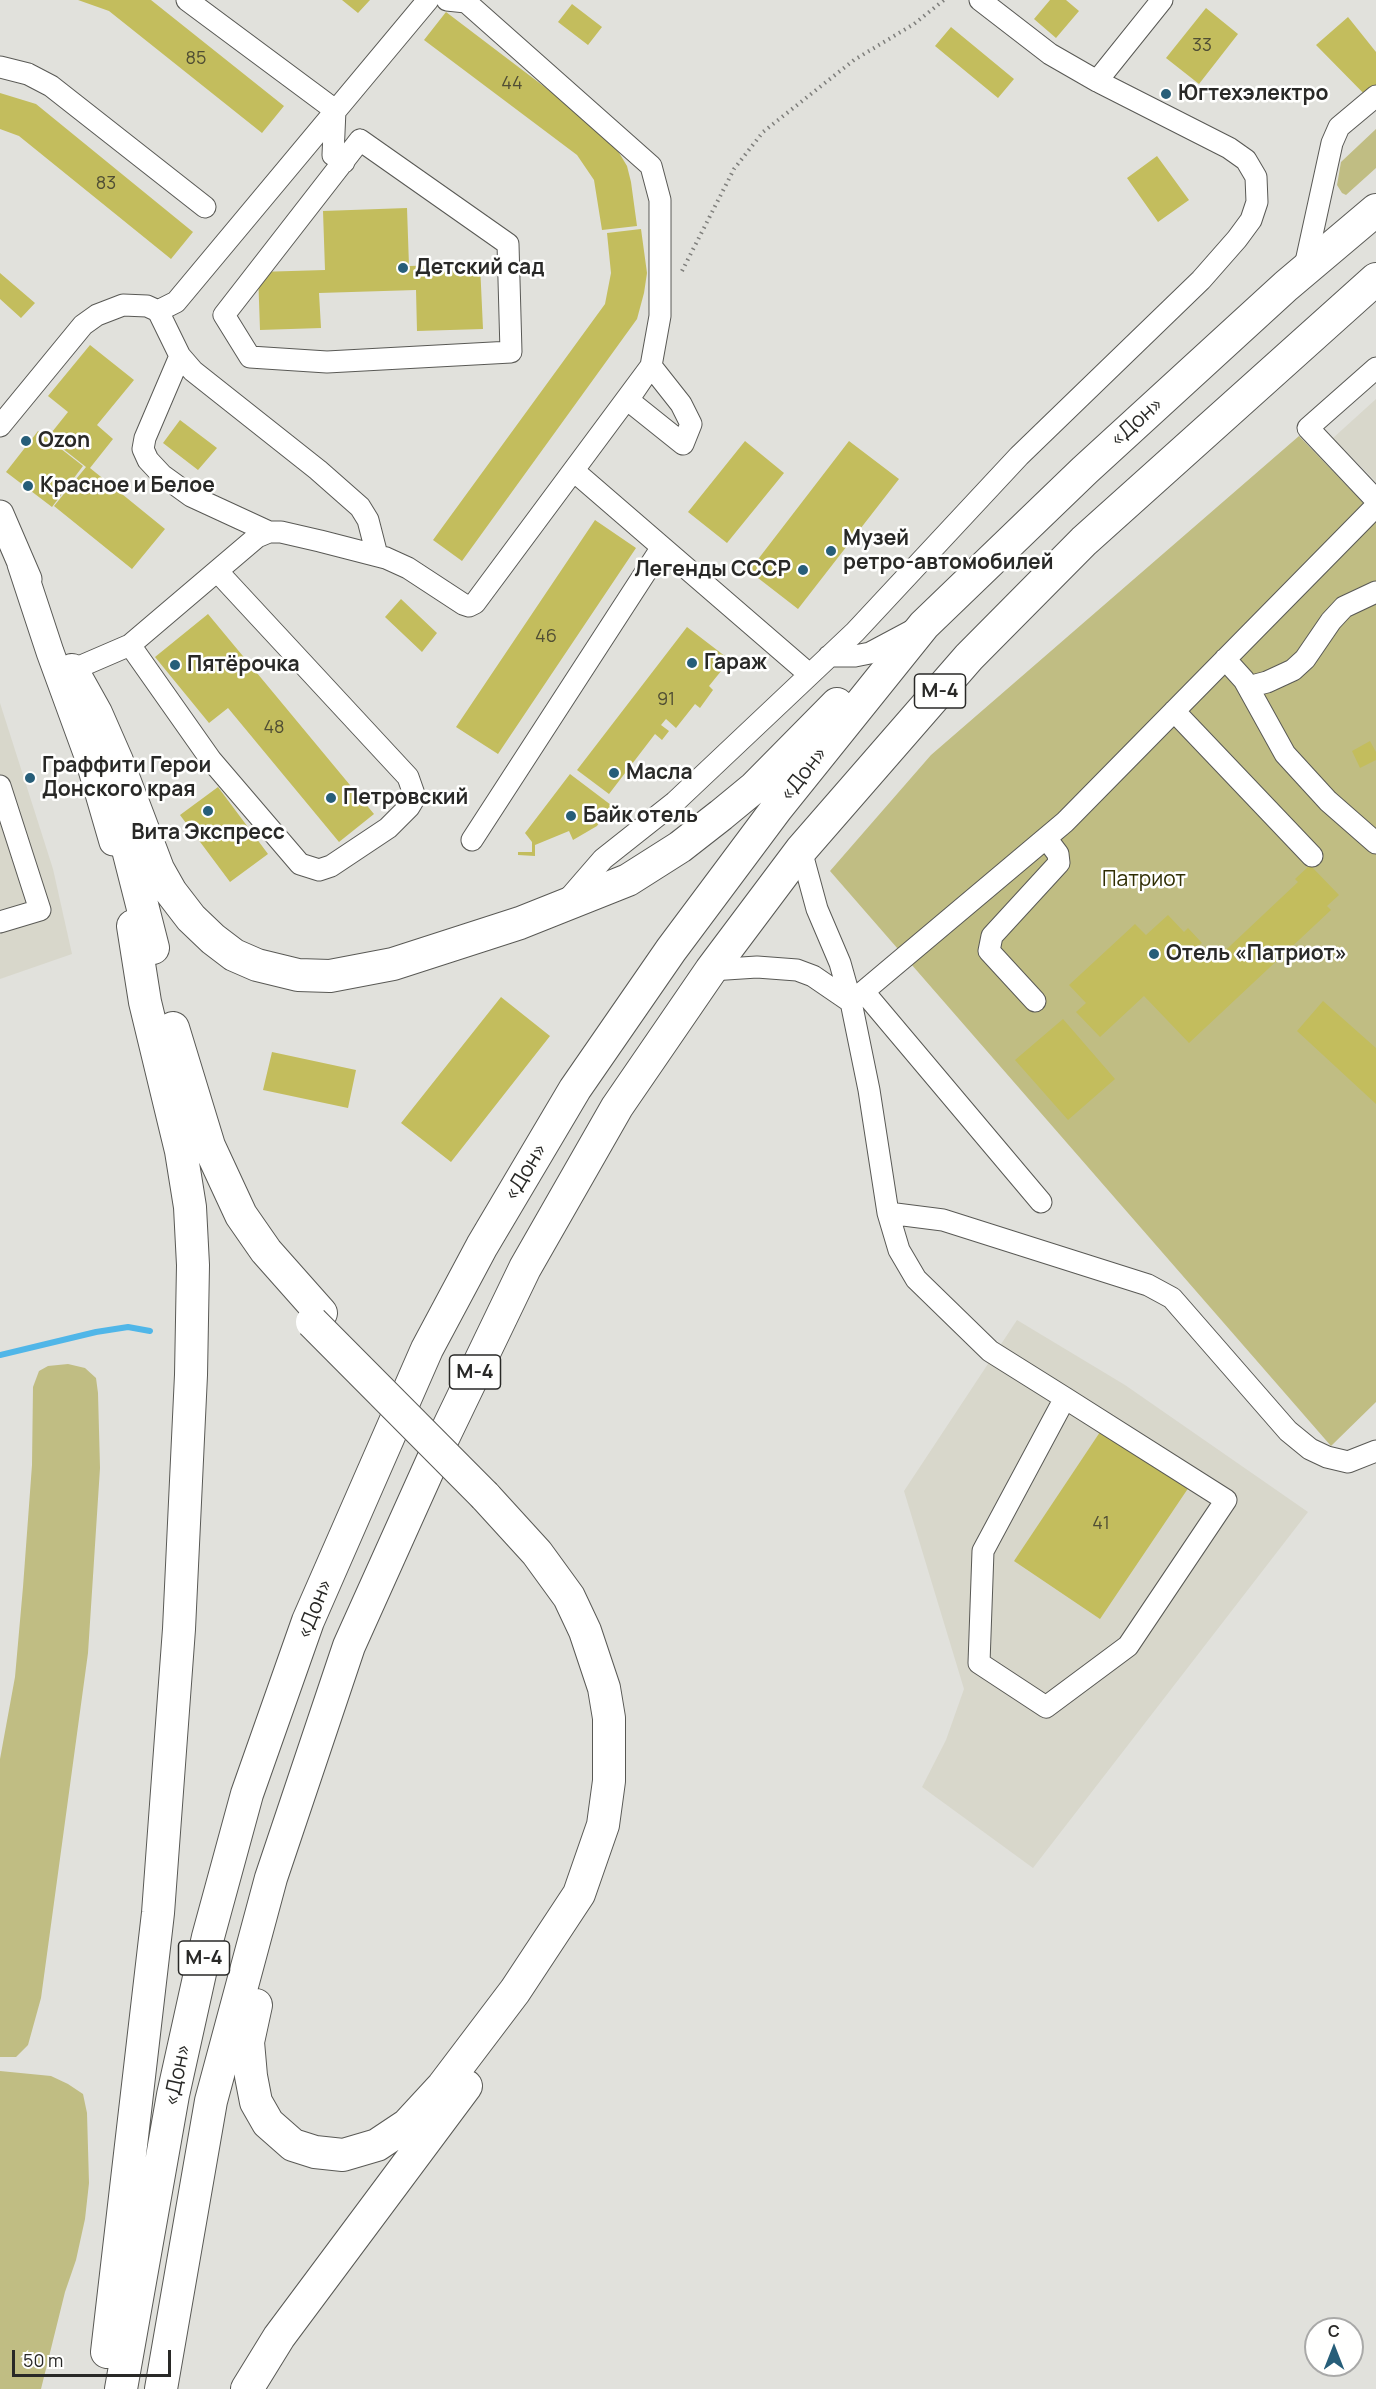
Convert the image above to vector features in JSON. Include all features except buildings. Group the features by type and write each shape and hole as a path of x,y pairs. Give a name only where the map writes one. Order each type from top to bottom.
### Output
{"highway":[{"name":"«Дон»","path":"121,2389 173,2095 208,1937 247,1794 308,1621 427,1349 482,1246 582,1079 671,950 777,808 924,625 1085,470 1304,271 1376,210"},
{"name":"«Дон»","path":"161,2389 211,2101 271,1878 350,1646 434,1457 520,1278 617,1107 711,970 801,850 969,657 1093,533 1376,279"},
{"path":"65,672 96,713 158,869 190,918 234,955 278,972 330,976 393,964 561,908 628,880 680,847 755,786 871,669 900,642 924,625"},
{"path":"65,672 113,795 182,1063 208,1146 241,1215 316,1318"},
{"path":"133,926 198,1150 229,1223 255,1260 489,1492 566,1564 598,1621 612,1660 624,1715 625,1780 620,1827 606,1875 575,1934 530,2000 279,2337 247,2389"},
{"path":"103,2389 158,1913 178,1629 191,1374 193,1265 190,1207 181,1150 145,1002 133,926"},
{"path":"271,1878 277,1904 248,2042 256,2102 268,2123 293,2145 315,2152 343,2155 377,2145 406,2125 443,2086 515,1991 579,1894 603,1825 609,1781 609,1718 604,1688 585,1631 569,1597 489,1492"}],"main road":[{"path":"0,514 65,672 133,926"}],"street":[{"path":"187,0 335,110"},
{"path":"158,311 176,302 428,0"},
{"path":"65,672 130,645 257,537 269,532 280,532 377,555 408,568 462,604 469,606 475,603 651,366 660,316 660,200 651,166 466,2 447,0"},
{"path":"561,908 603,859 675,802 855,632 1019,456 1201,280 1251,220 1257,202 1256,177 1246,160 1219,142 1097,81 1050,54 981,0"},
{"path":"1097,81 1162,0"},
{"path":"0,67 28,74 51,86 205,207"},
{"path":"1304,271 1332,143 1339,127 1376,96"},
{"path":"335,110 333,155 344,162"},
{"path":"360,141 508,244 511,352 327,362 250,357 224,315 344,162 360,141"},
{"path":"0,426 83,325 97,315 123,305 147,306 158,311 180,356 193,371 348,495 368,520 377,555"},
{"path":"180,356 145,438 143,449 148,460 162,475 191,496 269,532"},
{"path":"1376,368 1308,428 1376,500"},
{"path":"574,471 809,674"},
{"path":"857,997 1065,822 1376,506"},
{"path":"472,840 662,547"},
{"path":"130,645 211,760 300,864 320,870 331,866 388,828 409,807 415,797 408,777 217,571"},
{"path":"1248,687 1267,682 1293,670 1305,659 1330,621 1344,607 1376,592"},
{"path":"829,656 855,656 870,653 924,625"},
{"path":"1225,659 1248,687 1285,754 1328,801 1376,843"},
{"path":"1174,711 1312,856"},
{"path":"0,786 40,910 0,922"},
{"path":"1035,1001 989,951 992,936 1059,863 1058,854 1046,838"},
{"path":"801,850 817,909 857,997 1041,1202"},
{"path":"711,970 757,967 798,970 857,997"},
{"path":"857,997 888,1213 899,1250 916,1279 990,1351 1065,1398 1226,1500 1128,1646 1046,1707 979,1663 983,1551 1065,1398"},
{"path":"888,1213 943,1220 1148,1285 1172,1298 1288,1431 1310,1449 1327,1457 1348,1462 1376,1451"}],"path":[{"path":"680,274 734,169 763,132 854,60 914,24 944,0"}],"shaded area":[{"path":"1376,399 1376,482 1333,438"},
{"path":"0,703 53,869 72,954 0,979"},
{"path":"1017,1320 1125,1385 1308,1512 1033,1868 922,1787 946,1740 964,1689 904,1491"}],"green space":[{"path":"1376,129 1376,168 1346,195 1337,185 1341,162"},
{"name":"Патриот","path":"1299,436 1376,516 1376,1402 1331,1446 830,871 931,755"},
{"path":"68,1364 85,1368 96,1378 98,1393 100,1468 88,1653 41,1998 28,2045 16,2057 0,2057 0,1759 15,1677 23,1587 32,1465 33,1387 39,1371 48,1366"},
{"path":"0,2071 51,2076 68,2084 83,2094 87,2113 89,2183 85,2219 41,2389 0,2389"}],"waterway":[{"path":"0,1355 96,1332 128,1327 150,1331"}],"place":[{"name":"Югтехэлектро","path":"1166,94"},
{"name":"Детский сад","path":"403,268"},
{"name":"Ozon","path":"26,441"},
{"name":"Красное и Белое","path":"28,486"},
{"name":"Музей ретро-автомобилей","path":"831,551"},
{"name":"Легенды СССР","path":"803,570"},
{"name":"Гараж","path":"692,663"},
{"name":"Пятёрочка","path":"175,665"},
{"name":"Масла","path":"614,773"},
{"name":"Граффити Герои Донского края","path":"30,778"},
{"name":"Петровский","path":"331,798"},
{"name":"Вита Экспресс","path":"208,811"},
{"name":"Байк отель","path":"571,816"},
{"name":"Отель «Патриот»","path":"1154,954"}]}
